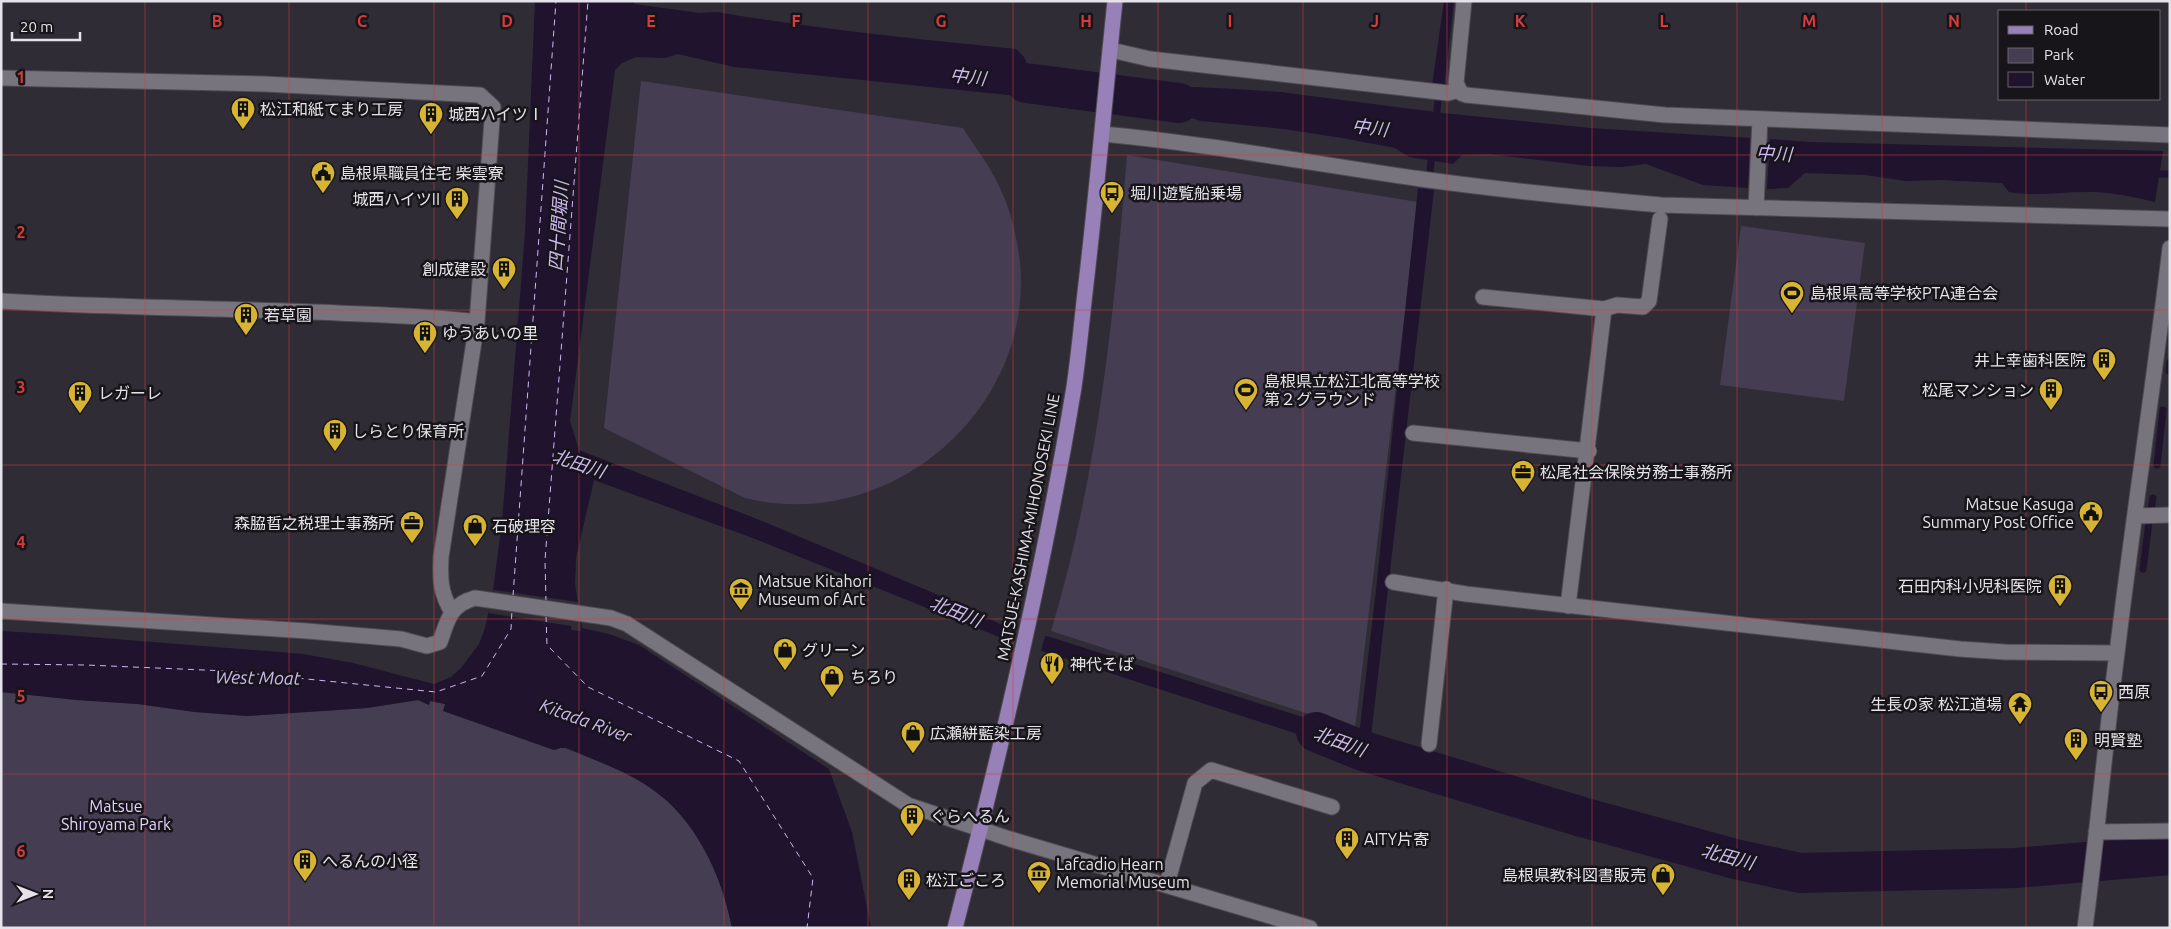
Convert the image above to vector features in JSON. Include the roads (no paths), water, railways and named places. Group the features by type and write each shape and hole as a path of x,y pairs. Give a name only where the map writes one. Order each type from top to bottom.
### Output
{"main road":[{"name":"MATSUE-KASHIMA-MIHONOSEKI LINE","path":"955,928 981,828 1029,624 1053,505 1074,385 1103,130 1115,1"}],"street":[{"path":"1447,92 1456,83 1464,1"},
{"path":"1110,53 1466,95 1759,124 2170,135"},
{"path":"1,78 264,84 480,95 493,107 478,322 441,557 440,584 444,600 452,612"},
{"path":"1756,204 1759,124"},
{"path":"1103,130 1422,179 1661,205 1756,204 2170,219"},
{"path":"1483,297 1604,309 1617,305 1643,307 1650,301 1660,219"},
{"path":"2084,928 2095,855 2117,653 2165,330 2170,248"},
{"path":"1,301 110,307 224,308 390,315 478,322"},
{"path":"1568,606 1589,451 1604,309"},
{"path":"1413,434 1589,451"},
{"path":"2136,516 2170,515"},
{"path":"1393,582 1446,589 1466,594 1960,650 2117,653"},
{"path":"1429,744 1446,589"},
{"path":"1,611 307,631 401,639 427,646 440,642 452,612 462,602 475,598 491,602 578,612 611,618 627,624 908,805 1304,927"},
{"path":"1166,884 1195,783 1211,770 1332,807"},
{"path":"2096,832 2170,831"}],"water":[{"path":"535,1 634,1 634,4 700,13 717,12 829,29 1016,49 1024,57 1029,69 1081,76 1078,102 734,67 678,54 665,58 636,57 622,63 615,70 570,421 579,450 757,519 955,602 1004,626 1050,637 1359,735 1418,188 1434,190 1371,736 1365,756 999,637 750,537 594,480 576,558 575,584 582,628 609,634 639,645 829,769 852,832 871,928 732,928 721,888 704,849 680,814 665,799 629,775 609,766 566,748 554,750 443,711 445,704 430,701 429,705 418,700 367,708 247,716 1,692 1,631 303,654 353,663 434,684 451,677 462,667 479,644 485,628 493,590 502,522 525,233"},
{"path":"1444,1 1454,1 1445,79 1445,95 1431,93"},
{"path":"1127,83 1184,89 1194,87 1280,92 1443,113 1590,128 1750,138 1748,188 1703,185 1646,164 1621,167 1589,166 1488,154 1462,155 1453,164 1409,157 1395,148 1342,138 1284,129 1201,121 1172,112 1124,108"},
{"path":"1770,139 1809,142 2163,151 2155,202 2110,193 2020,193 2009,192 2002,183 1939,180 1906,181 1865,175 1805,173 1788,188 1767,189"}],"waterway":[{"name":"中川","path":"1026,83 1179,103"},
{"path":"1436,120 1439,91"},
{"path":"1429,182 1432,153"},
{"name":"中川","path":"2150,174 2170,174"},
{"path":"2169,371 2170,362"},
{"path":"2157,465 2163,410"},
{"path":"2151,510 2153,498"},
{"path":"2143,569 2149,522"},
{"name":"北田川","path":"1316,732 1363,751 1582,817 1735,859 1800,873 2015,868 2170,855"}],"place":[{"name":"松江和紙てまり工房","path":"243,130"},
{"name":"城西ハイツⅠ","path":"431,135"},
{"name":"島根県職員住宅 柴雲寮","path":"323,194"},
{"name":"堀川遊覧船乗場","path":"1112,214"},
{"name":"城西ハイツII","path":"457,220"},
{"name":"創成建設","path":"504,290"},
{"name":"島根県高等学校PTA連合会","path":"1792,314"},
{"name":"若草園","path":"246,336"},
{"name":"ゆうあいの里","path":"425,354"},
{"name":"井上幸歯科医院","path":"2104,381"},
{"name":"島根県立松江北高等学校 第２グラウンド","path":"1246,411"},
{"name":"松尾マンション","path":"2051,411"},
{"name":"レガーレ","path":"80,414"},
{"name":"しらとり保育所","path":"335,452"},
{"name":"松尾社会保険労務士事務所","path":"1523,493"},
{"name":"Matsue Kasuga Summary Post Office","path":"2091,534"},
{"name":"森脇晢之税理士事務所","path":"412,544"},
{"name":"石破理容","path":"475,547"},
{"name":"石田内科小児科医院","path":"2060,607"},
{"name":"Matsue Kitahori Museum of Art","path":"741,611"},
{"name":"グリーン","path":"785,671"},
{"name":"神代そば","path":"1052,685"},
{"name":"ちろり","path":"832,698"},
{"name":"西原","path":"2101,713"},
{"name":"生長の家 松江道場","path":"2020,725"},
{"name":"広瀬絣藍染工房","path":"913,754"},
{"name":"明賢塾","path":"2076,761"},
{"name":"ぐらへるん","path":"912,837"},
{"name":"AITY片寄","path":"1347,860"},
{"name":"へるんの小径","path":"305,882"},
{"name":"Lafcadio Hearn Memorial Museum","path":"1039,894"},
{"name":"島根県教科図書販売","path":"1663,896"},
{"name":"松江ごころ","path":"909,901"}],"water label":[{"name":"四十間堀川","path":"558,226"},
{"name":"West Moat","path":"258,677"},
{"name":"Kitada River","path":"586,720"}],"park label":[{"name":"Matsue Shiroyama Park","path":"116,815"}]}
